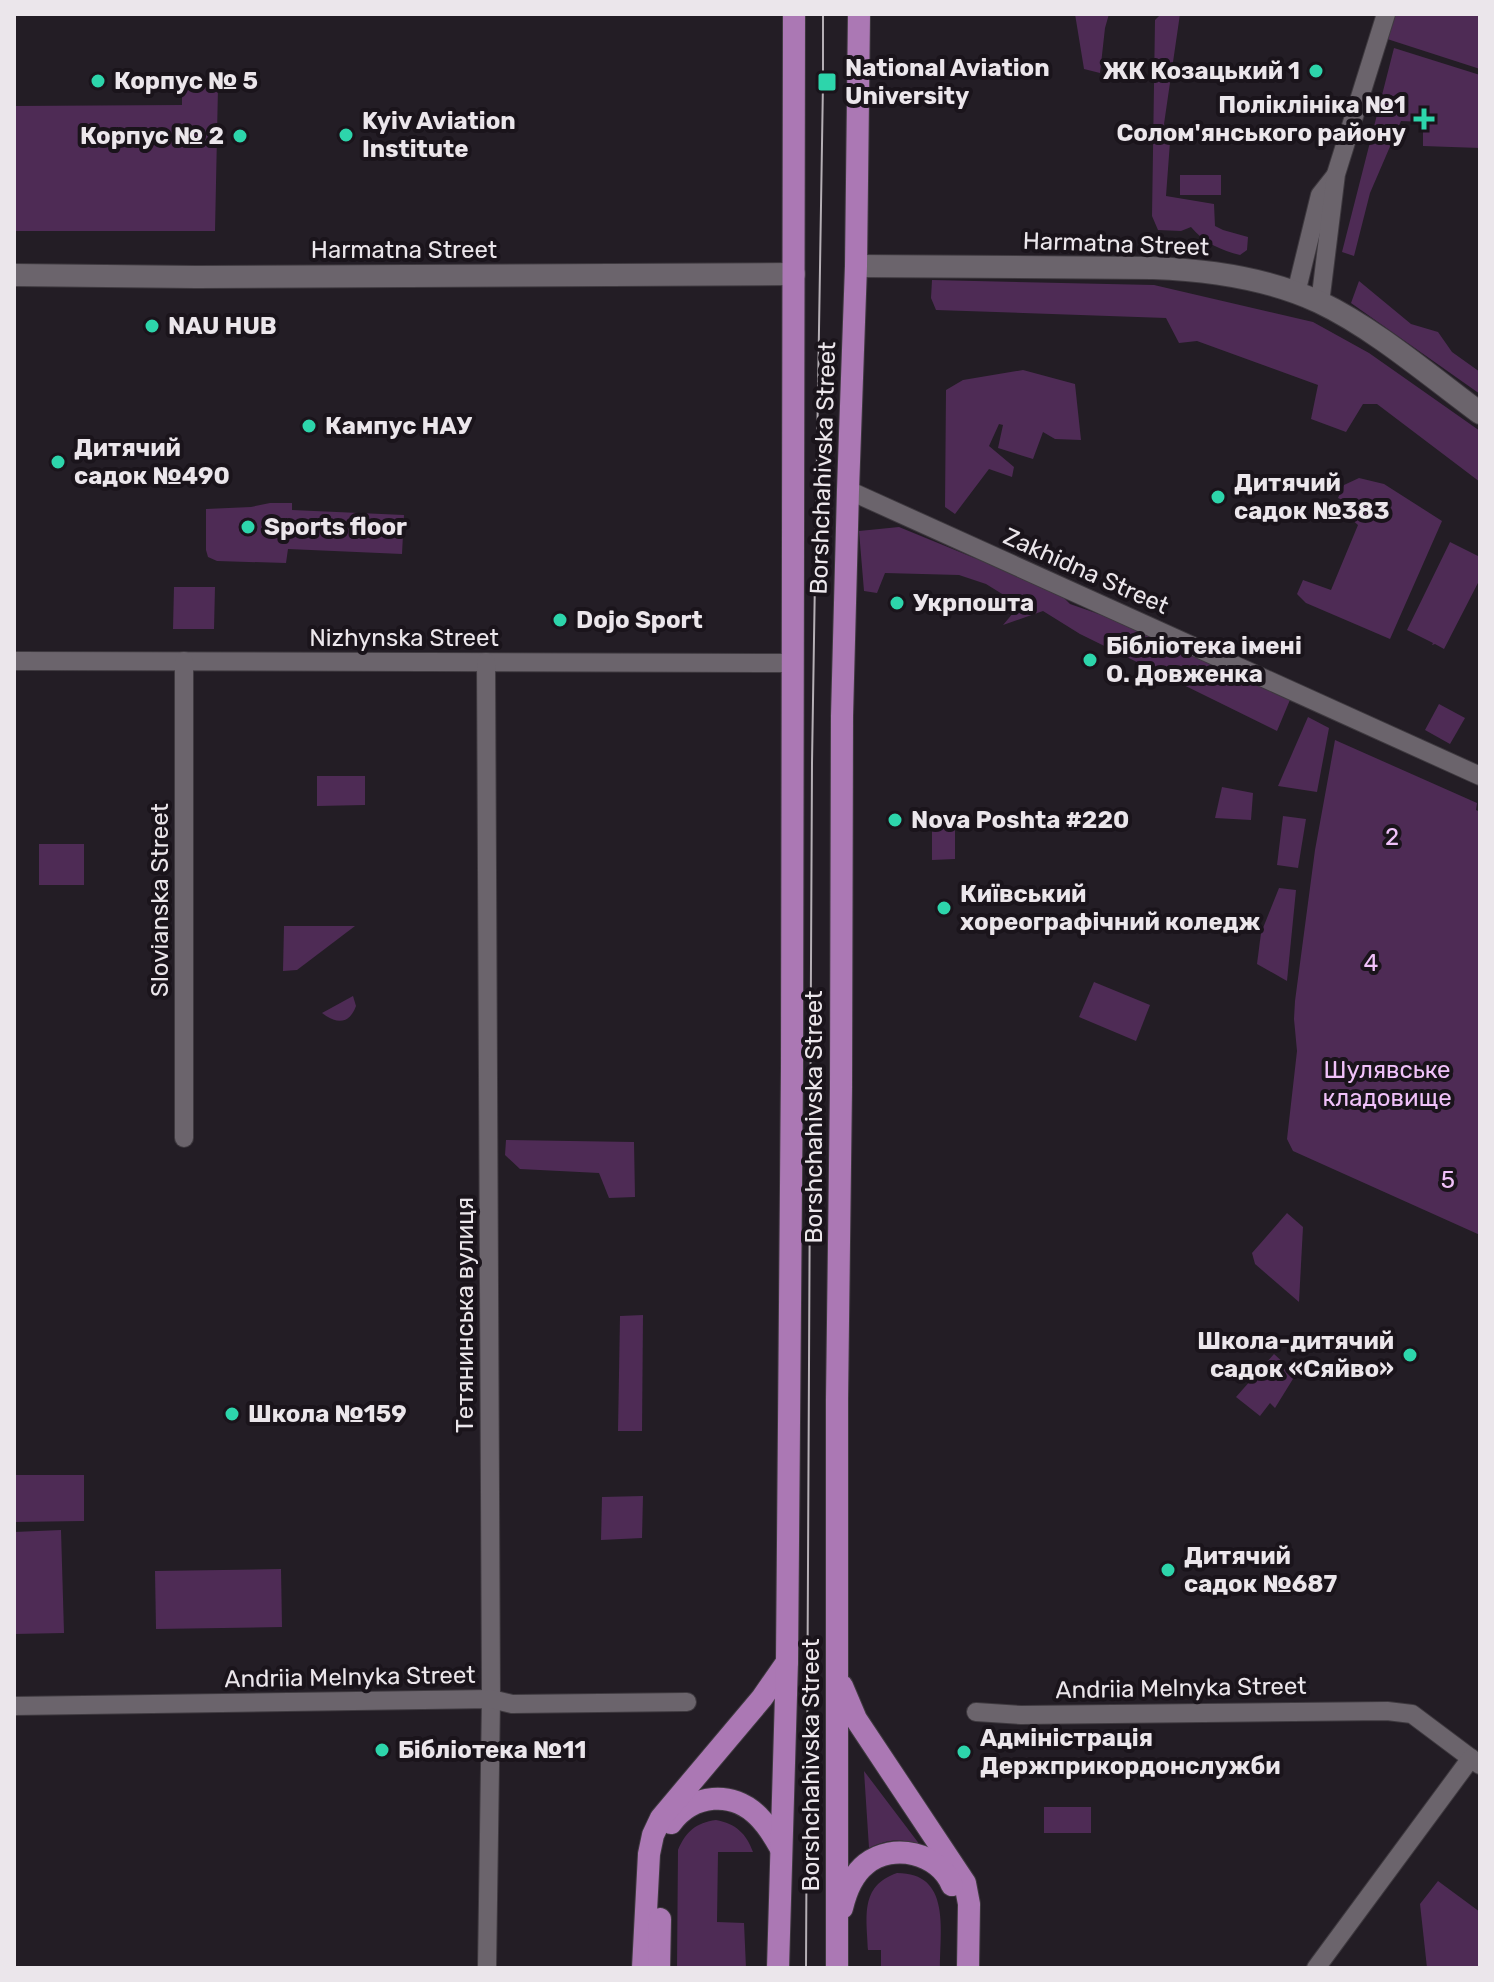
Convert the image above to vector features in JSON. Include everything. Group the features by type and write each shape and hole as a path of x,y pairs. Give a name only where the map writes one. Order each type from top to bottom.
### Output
{"main road":[{"name":"Borshchahivska Street","path":"778,1968 787,1661 794,14"},
{"name":"Borshchahivska Street","path":"837,1968 842,716 856,266 859,14"},
{"name":"Harmatna Street","path":"856,266 1189,269 1264,282 1320,303 1350,320 1480,413"},
{"name":"Harmatna Street","path":"14,275 794,274"},
{"path":"643,1968 649,1854 653,1835 661,1818 762,1698 787,1661"},
{"path":"837,1676 856,1719 965,1883 969,1904 968,1968"},
{"path":"659,1968 661,1855 664,1836 673,1820 695,1803 722,1797 744,1804 758,1815 780,1847"},
{"path":"837,1936 845,1894 854,1876 867,1863 884,1854 903,1852 921,1855 937,1865 950,1880 957,1897 956,1968"}],"street":[{"path":"1320,303 1336,174 1386,14"},
{"path":"1296,293 1320,195 1336,174"},
{"name":"Zakhidna Street","path":"848,490 1480,776"},
{"name":"Nizhynska Street","path":"14,661 793,663"},
{"name":"Slovianska Street","path":"184,661 184,1138"},
{"name":"Тетянинська вулиця","path":"486,662 491,1699 487,1968"},
{"name":"Andriia Melnyka Street","path":"14,1706 491,1699 512,1704 687,1702"},
{"name":"Andriia Melnyka Street","path":"976,1712 1021,1715 1387,1711 1412,1714 1476,1762"},
{"path":"1316,1968 1476,1762"}],"green space":[{"path":"1075,14 1109,14 1100,73 1084,69"},
{"path":"1161,14 1180,14 1164,124 1170,142 1166,196 1214,204 1215,226 1248,237 1247,250 1240,255 1213,245 1191,227 1181,231 1158,230 1152,216 1155,20"},
{"path":"1388,14 1480,14 1480,69 1381,37"},
{"path":"1394,48 1480,75 1480,148 1423,146 1423,122 1401,121 1370,193 1354,256 1342,252"},
{"path":"182,87 218,87 215,231 14,231 14,106 182,105"},
{"path":"1180,175 1221,175 1221,195 1180,195"},
{"path":"932,280 1154,285 1313,322 1369,353 1480,431 1480,482 1377,404 1363,404 1346,432 1311,419 1318,385 1197,341 1179,343 1166,318 936,310 931,298"},
{"path":"1359,281 1411,324 1438,332 1452,352 1480,372 1480,394 1351,303"},
{"path":"1023,370 1075,384 1081,440 1055,439 1043,432 1033,459 998,448 1003,425 999,424 989,446 1014,467 1012,477 989,469 955,514 945,507 946,390 963,380"},
{"path":"1359,478 1384,484 1442,521 1390,639 1306,603 1297,594 1303,580 1331,590 1358,525 1350,518 1354,505 1338,498 1344,485"},
{"path":"292,503 292,510 404,515 402,554 288,549 286,563 217,561 208,557 206,509"},
{"path":"899,527 1052,586 1070,604 1136,627 1206,657 1244,680 1292,695 1277,731 1080,634 1043,611 1003,625 1020,605 986,584 959,575 885,573 877,593 864,591 859,531"},
{"path":"1450,542 1480,557 1480,579 1444,649 1407,630"},
{"path":"174,587 215,587 214,629 173,629"},
{"path":"1439,704 1465,718 1450,744 1425,730"},
{"path":"1308,717 1329,728 1317,792 1278,786"},
{"name":"Шулявське кладовище","path":"1335,740 1477,803 1476,810 1480,812 1480,1235 1293,1151 1287,1139 1297,1051 1295,1001 1315,850"},
{"path":"317,776 365,776 365,805 317,806"},
{"path":"1222,787 1253,793 1251,820 1215,818"},
{"path":"1283,816 1306,819 1298,868 1277,865"},
{"path":"932,827 955,827 955,859 932,860"},
{"path":"39,844 84,844 84,885 39,885"},
{"path":"1279,888 1296,890 1287,981 1257,964 1261,933"},
{"path":"284,926 355,926 297,970 283,971"},
{"path":"1094,982 1150,1005 1136,1041 1079,1017"},
{"path":"353,996 356,1006 350,1017 337,1021 322,1013"},
{"path":"506,1140 634,1142 635,1197 609,1198 599,1173 520,1169 505,1155"},
{"path":"1287,1213 1303,1227 1299,1302 1255,1264 1252,1253"},
{"path":"643,1315 642,1431 618,1431 620,1316"},
{"path":"1274,1354 1296,1374 1275,1408 1270,1403 1260,1416 1236,1397"},
{"path":"14,1475 84,1475 84,1521 14,1522"},
{"path":"643,1496 642,1538 601,1540 602,1497"},
{"path":"61,1530 64,1633 14,1634 14,1532"},
{"path":"281,1569 282,1627 156,1629 155,1571"},
{"path":"864,1771 920,1845 894,1840 869,1848"},
{"path":"1044,1807 1091,1807 1091,1833 1044,1833"},
{"path":"716,1820 739,1830 753,1852 718,1852 717,1922 744,1923 746,1968 677,1968 678,1850 692,1829"},
{"path":"897,1873 914,1875 926,1882 934,1893 941,1921 940,1968 881,1968 881,1950 868,1950 867,1915 871,1895 876,1886"},
{"path":"1438,1881 1480,1912 1480,1968 1427,1968 1420,1904"}],"tram line":[{"path":"806,1968 812,763 823,14"}],"place":[{"name":"ЖК Козацький 1","path":"1316,71"},
{"name":"Корпус № 5","path":"98,81"},
{"name":"National Aviation University","path":"827,82"},
{"name":"Поліклініка №1 Солом'янського району","path":"1424,119"},
{"name":"Kyiv Aviation Institute","path":"346,135"},
{"name":"Корпус № 2","path":"240,136"},
{"name":"NAU HUB","path":"152,326"},
{"name":"Кампус НАУ","path":"309,426"},
{"name":"Дитячий садок №490","path":"58,462"},
{"name":"Дитячий садок №383","path":"1218,497"},
{"name":"Sports floor","path":"248,527"},
{"name":"Укрпошта","path":"897,603"},
{"name":"Dojo Sport","path":"560,620"},
{"name":"Бібліотека імені О. Довженка","path":"1090,660"},
{"name":"Nova Poshta #220","path":"895,820"},
{"name":"Київський хореографічний коледж","path":"944,908"},
{"name":"Школа-дитячий садок «Сяйво»","path":"1410,1355"},
{"name":"Школа №159","path":"232,1414"},
{"name":"Дитячий садок №687","path":"1168,1570"},
{"name":"Бібліотека №11","path":"382,1750"},
{"name":"Адміністрація Держприкордонслужби","path":"964,1752"}],"park label":[{"name":"2","path":"1392,837"},
{"name":"4","path":"1371,963"},
{"name":"5","path":"1448,1180"}]}
